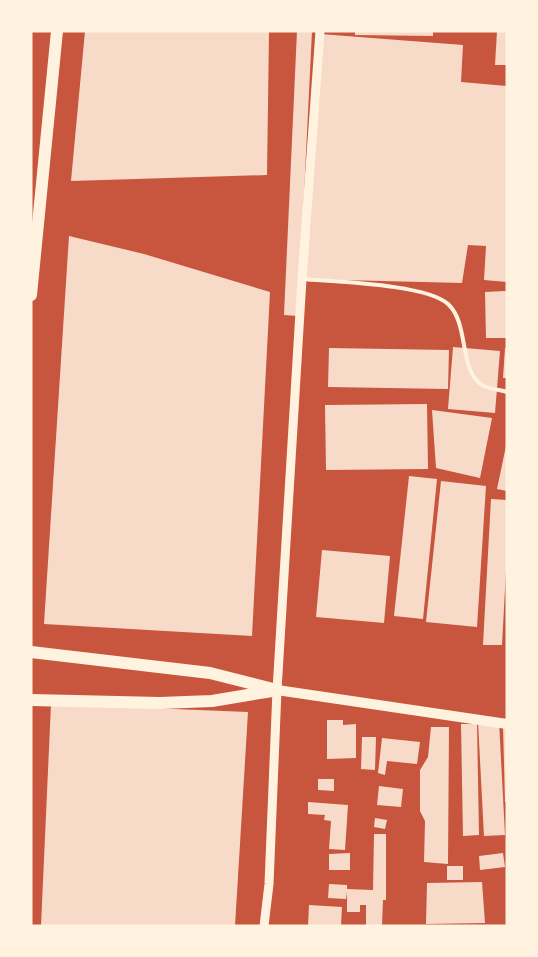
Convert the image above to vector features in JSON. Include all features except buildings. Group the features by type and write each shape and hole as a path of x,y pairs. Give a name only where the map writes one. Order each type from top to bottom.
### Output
{"main road":[{"path":"31,295 57,31"},
{"path":"31,652 210,673 277,690 507,724"},
{"path":"31,700 160,703 212,701 277,690"}],"street":[{"path":"264,926 269,884 277,690 302,279 320,31"}],"lane":[{"path":"302,279 400,287 427,294 447,303 458,315 470,369 476,380 485,386 507,392"}]}
